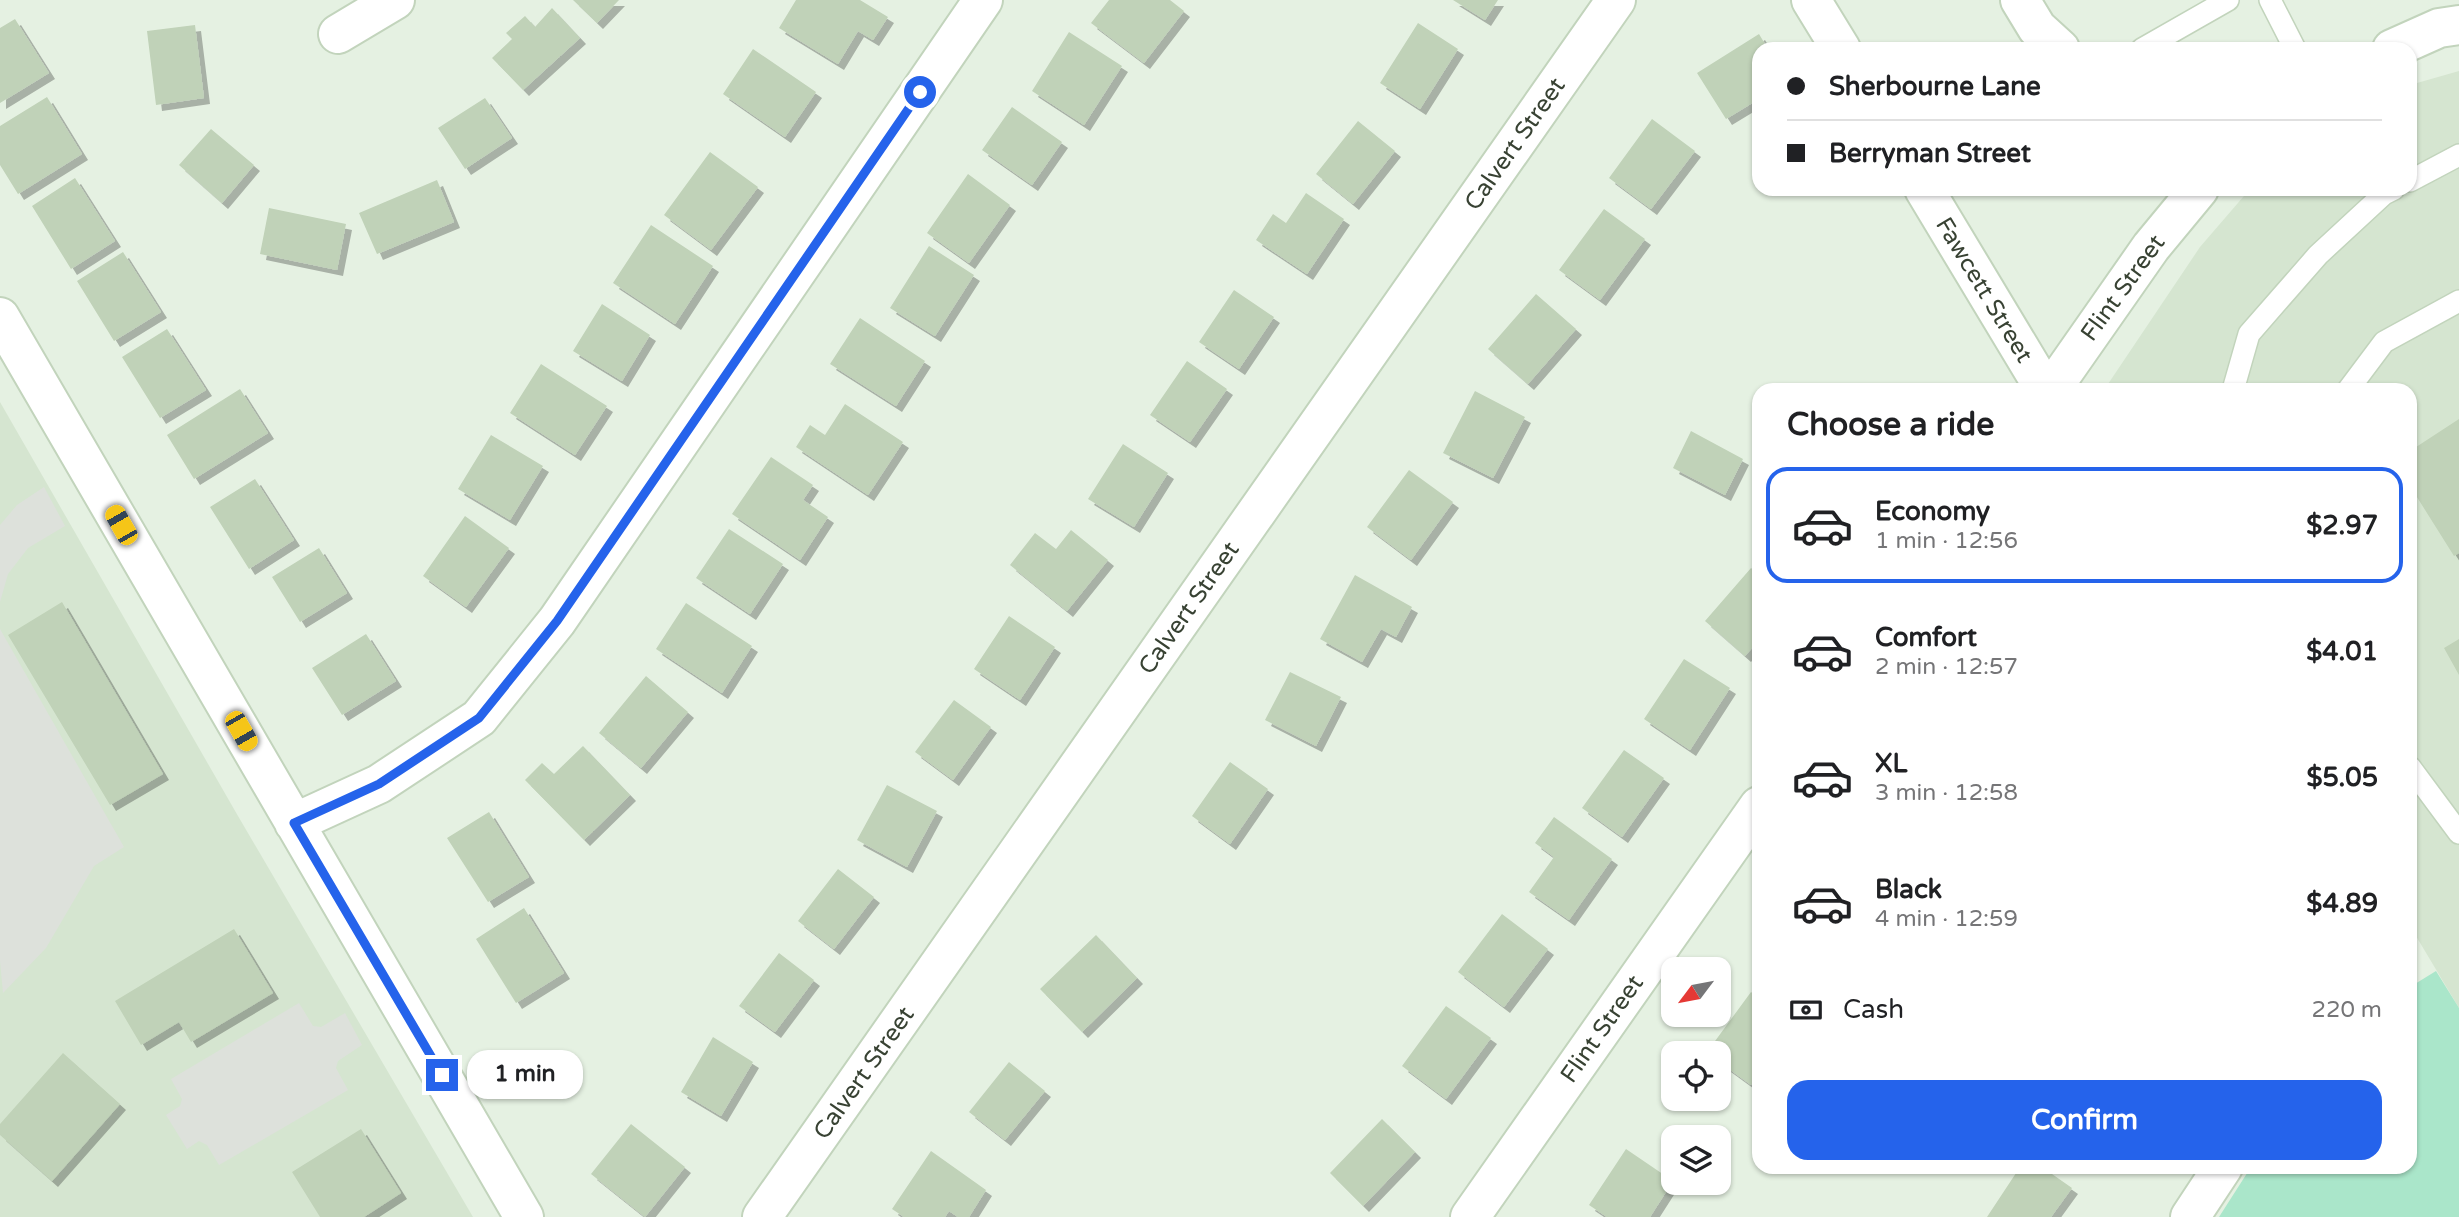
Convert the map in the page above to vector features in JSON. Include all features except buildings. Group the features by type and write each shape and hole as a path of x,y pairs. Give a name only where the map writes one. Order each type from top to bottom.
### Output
{"street":[{"path":"338,34 395,0"},
{"path":"294,823 379,784 479,718 557,621 983,0"},
{"name":"Calvert Street","path":"762,1217 1616,0"},
{"path":"1811,0 1837,42"},
{"path":"2020,0 2036,28 2052,42"},
{"path":"2408,42 2439,28 2459,25"},
{"name":"Fawcett Street","path":"1928,196 2041,383"},
{"name":"Flint Street","path":"2056,383 2151,247 2193,196"},
{"path":"0,317 524,1217"},
{"name":"Flint Street","path":"1470,1217 1752,816"},
{"path":"2190,1217 2218,1174"}],"lane":[{"path":"2153,42 2228,0"},
{"path":"2270,0 2291,42"},
{"path":"2417,177 2459,155"},
{"path":"2235,383 2249,334 2318,255 2382,196"},
{"path":"2353,383 2384,342 2459,301"},
{"path":"2417,776 2459,833"}],"shaded area":[{"path":"2459,71 2459,1008 2417,938 2417,383 2109,383 2200,247 2244,196 2417,196 2417,83"},
{"path":"0,402 238,816 473,1217 0,1217"},
{"path":"44,487 65,526 28,548 8,574 0,602 0,525 17,505"},
{"path":"0,629 124,847 94,866 46,948 3,993 0,961"},
{"path":"299,1003 313,1026 321,1027 345,1013 362,1045 338,1061 336,1068 348,1090 219,1165 207,1145 199,1141 187,1149 166,1115 180,1106 182,1099 171,1079"}],"green space":[{"path":"2436,971 2459,1008 2459,1217 2219,1217 2247,1174 2417,1174 2417,983"}],"route":[{"path":"442,1075 294,823 379,784 479,718 557,621 920,92"}]}
